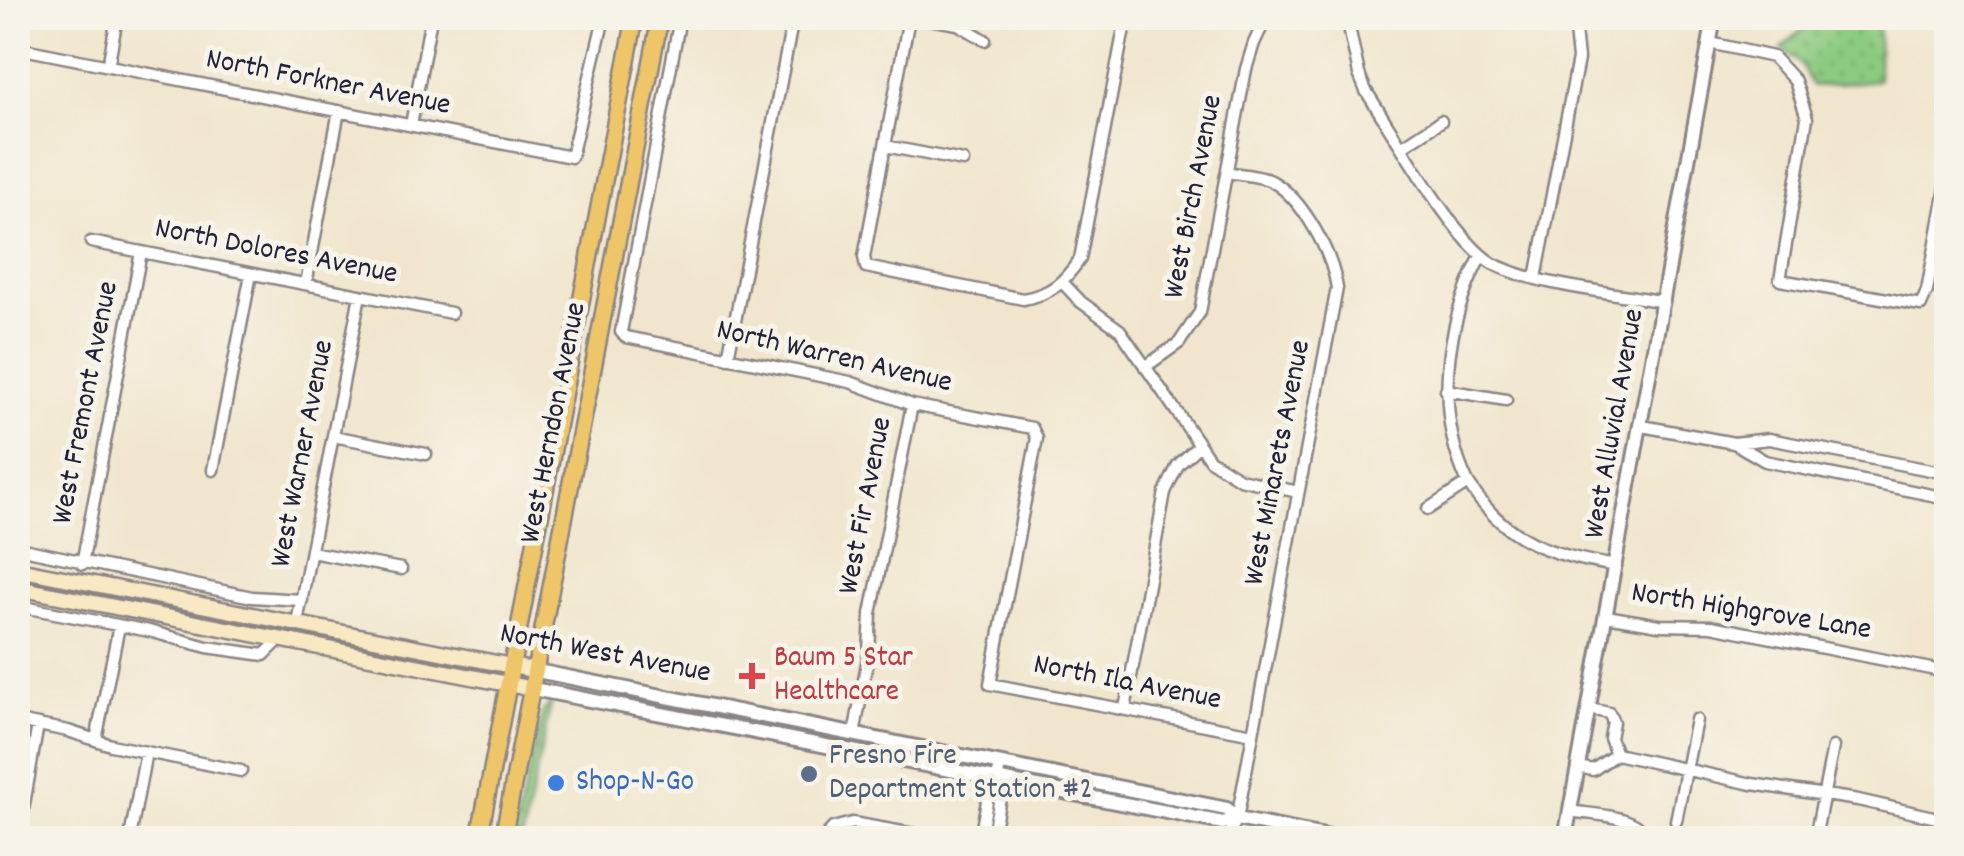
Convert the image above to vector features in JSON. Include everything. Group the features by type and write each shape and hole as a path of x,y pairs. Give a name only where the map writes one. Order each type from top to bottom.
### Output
{"main road":[{"name":"West Herndon Avenue","path":"479,838 635,18"},
{"name":"West Herndon Avenue","path":"503,838 660,18"},
{"name":"North West Avenue","path":"18,569 536,671"},
{"name":"North West Avenue","path":"18,588 533,689"},
{"path":"212,626 228,620 287,632 297,623"},
{"path":"298,642 306,636 335,640 361,636"},
{"path":"334,649 353,645 401,651 410,645"}],"street":[{"path":"108,66 117,18"},
{"path":"410,125 431,18"},
{"name":"North Forkner Avenue","path":"18,48 571,157 604,18"},
{"name":"North Warren Avenue","path":"680,18 621,332 626,337 850,382 912,404 1032,428 1037,438 990,684"},
{"path":"728,358 793,18"},
{"path":"910,18 864,258 866,267 1011,298 1035,297 1063,284 1080,259 1126,18"},
{"path":"924,18 958,24 985,40"},
{"name":"West Birch Avenue","path":"1145,366 1179,343 1200,312 1246,69 1266,18"},
{"path":"1347,18 1366,90 1460,234 1481,256 1508,271 1664,302"},
{"path":"1536,278 1578,59 1575,30 1565,18"},
{"name":"West Alluvial Avenue","path":"1565,838 1714,18"},
{"path":"1710,43 1773,57 1795,81 1807,118 1780,280 1920,305 1927,291 1946,188"},
{"path":"306,284 339,112"},
{"path":"1403,146 1441,121"},
{"path":"885,146 963,161"},
{"name":"West Minarets Avenue","path":"1227,172 1272,181 1310,222 1334,266 1337,288 1254,734 1237,819 1227,838"},
{"name":"North Dolores Avenue","path":"91,242 451,313"},
{"name":"West Fremont Avenue","path":"82,564 141,252"},
{"path":"1481,256 1461,306 1446,390 1450,436 1468,483 1497,520 1537,546 1564,557 1616,566"},
{"path":"213,470 251,274"},
{"path":"1063,284 1120,330 1210,460 1230,475 1298,492"},
{"name":"West Warner Avenue","path":"297,623 360,295"},
{"path":"1446,390 1506,400"},
{"name":"West Fir Avenue","path":"854,735 869,652 871,614 912,404"},
{"path":"1642,426 1734,443 1769,439 1946,473"},
{"path":"333,436 426,454"},
{"path":"1734,443 1765,461 1946,498"},
{"path":"1125,709 1165,492 1178,465 1198,446"},
{"path":"1900,488 1904,464"},
{"path":"1428,509 1468,483"},
{"path":"18,548 252,597 302,600"},
{"path":"310,552 401,569"},
{"path":"18,606 207,648 264,655 278,640"},
{"name":"North Highgrove Lane","path":"1606,616 1659,625 1711,626 1946,672"},
{"path":"96,740 119,626"},
{"path":"207,648 212,626"},
{"name":"North West Avenue","path":"536,671 1227,809 1237,819"},
{"name":"North Ila Avenue","path":"990,684 1254,734"},
{"name":"North West Avenue","path":"533,689 1223,823 1237,819 1335,838"},
{"path":"1589,709 1609,713 1613,722 1610,738 1616,754"},
{"path":"1676,821 1696,720"},
{"path":"18,721 241,771"},
{"path":"18,838 38,724"},
{"path":"777,736 787,731 848,741 854,735"},
{"path":"1815,838 1834,747"},
{"path":"130,838 146,752"},
{"path":"1578,767 1592,770 1616,754 1946,820"},
{"path":"980,838 989,791 997,781 1000,765"},
{"path":"992,838 1001,793 997,781"},
{"path":"1570,811 1632,823 1644,830 1647,838"},
{"name":"West Minarets Avenue","path":"1237,819 1239,838"},
{"path":"824,838 833,828 852,823 929,838"}],"green space":[{"path":"1814,18 1879,18 1878,80 1813,87 1801,65 1782,48"},
{"path":"551,704 522,838 513,838 543,711"}],"place":[{"name":"Baum 5 Star Healthcare","path":"752,676"},
{"name":"Fresno Fire Department Station #2","path":"809,774"},
{"name":"Shop-N-Go","path":"556,783"}]}
